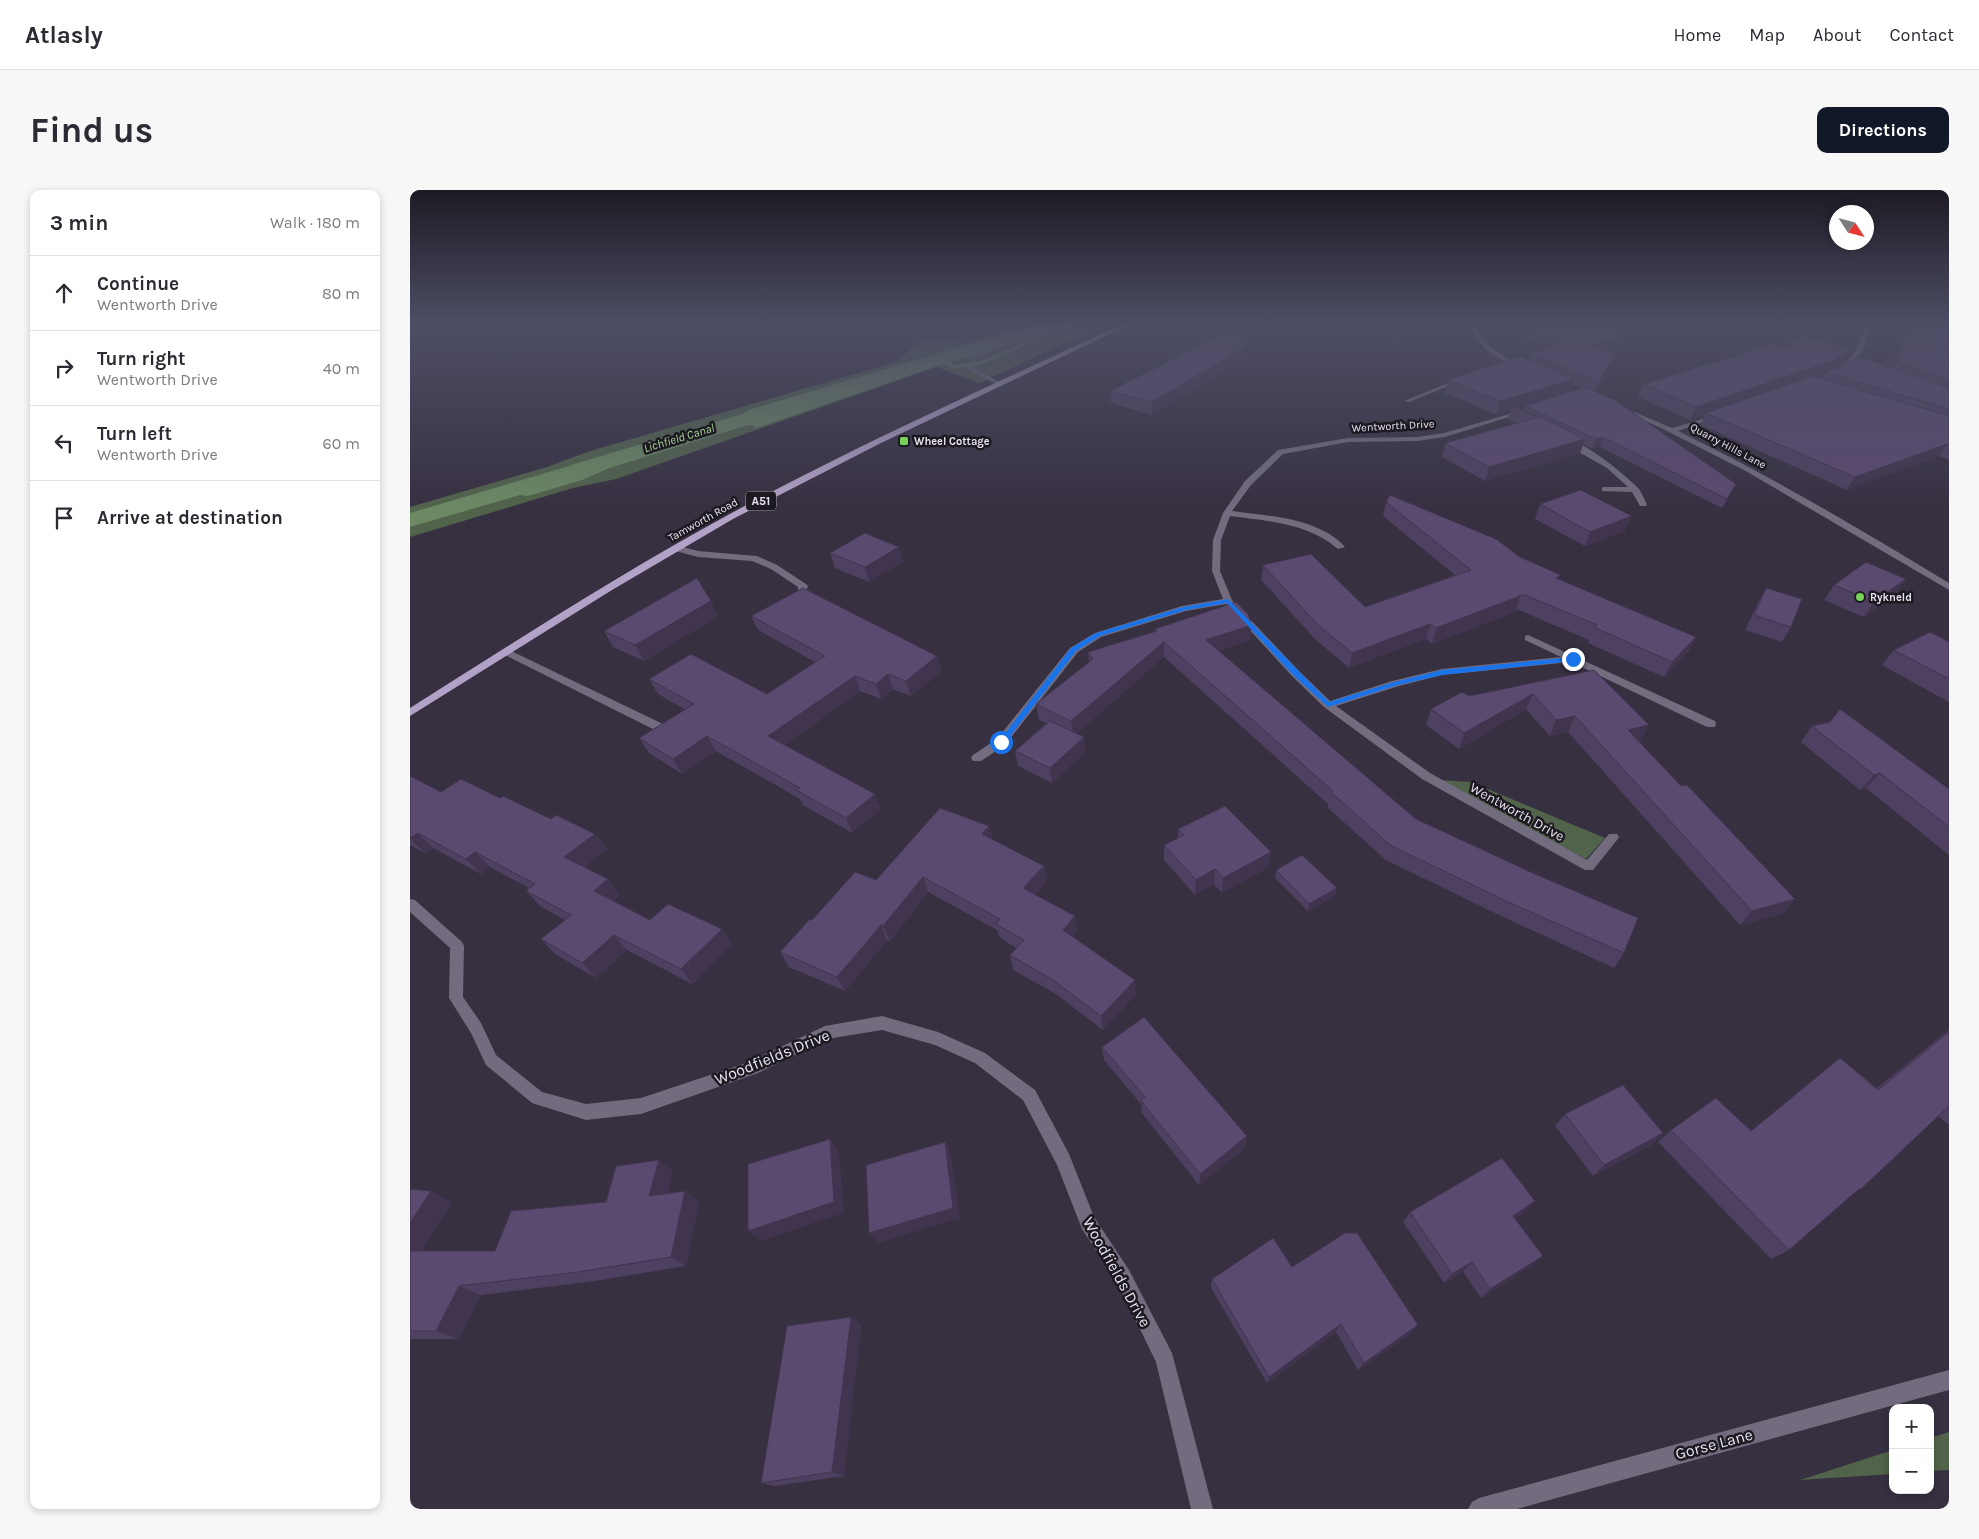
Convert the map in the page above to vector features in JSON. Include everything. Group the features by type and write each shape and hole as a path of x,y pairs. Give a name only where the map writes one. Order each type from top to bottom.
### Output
{"main road":[{"name":"Tamworth Road","path":"410,713 675,548 730,517 829,465 999,385"}],"street":[{"path":"1407,401 1450,385"},
{"name":"Quarry Hills Lane","path":"1610,403 1674,430 1784,488 1949,586"},
{"name":"Wentworth Drive","path":"1538,406 1515,417 1445,435 1417,439 1348,440 1281,452 1248,483 1227,513 1218,540 1216,571 1228,601 1295,673 1328,705 1426,776 1589,867 1613,837"},
{"path":"1674,430 1727,412"},
{"path":"1559,438 1606,463 1636,490 1643,504"},
{"path":"1605,489 1636,490"},
{"path":"1227,513 1308,528 1332,537 1341,547"},
{"path":"675,548 698,554 754,558 774,567 802,586 801,596"},
{"path":"977,758 1001,742 1074,650 1098,635 1145,619 1185,608 1228,601"},
{"path":"1528,638 1711,724"},
{"path":"507,652 660,728"},
{"path":"1328,705 1442,672 1573,659"},
{"name":"Woodfields Drive","path":"410,904 458,946 456,998 476,1028 491,1060 538,1098 586,1112 641,1106 753,1068 825,1034 882,1022 938,1039 980,1058 1029,1094 1063,1160 1088,1223 1123,1276 1165,1360 1202,1509"},
{"name":"Gorse Lane","path":"1479,1509 1949,1380"}],"shaded area":[{"path":"819,385 887,385 616,479 573,488 410,537 410,507 547,467 587,452"},
{"path":"834,385 883,385 756,428 753,425 741,425 728,428 723,424 752,409"},
{"path":"628,453 632,458 582,480 528,496 520,495 410,527 410,513 569,466"},
{"path":"1439,780 1471,782 1605,838 1586,859 1512,821"},
{"path":"1949,1432 1949,1470 1934,1471 1934,1437"},
{"path":"1889,1451 1889,1474 1800,1480"}],"building":[{"path":"1123,385 1182,385 1152,402 1110,391"},
{"path":"1459,385 1556,385 1500,401"},
{"path":"1644,385 1762,385 1696,407"},
{"path":"1787,385 1841,385 1949,416 1949,444 1855,477 1706,413"},
{"path":"1866,385 1939,385 1949,388 1949,409"},
{"path":"1585,387 1615,400 1736,484 1727,499 1603,437 1596,439 1525,406"},
{"path":"1540,417 1585,439 1489,467 1445,443"},
{"path":"1581,490 1632,516 1590,532 1540,504"},
{"path":"1390,495 1496,539 1520,557 1561,575 1556,578 1696,637 1672,662 1594,627 1597,625 1525,595 1519,595 1436,628 1430,624 1352,653 1317,624 1263,565 1311,554 1365,607 1471,570 1386,502"},
{"path":"865,533 899,547 865,567 830,553"},
{"path":"1866,562 1906,579 1874,602 1834,585"},
{"path":"697,578 711,601 635,645 604,631"},
{"path":"803,588 937,656 906,681 888,674 876,684 855,676 768,736 875,794 846,818 796,790 800,788 707,736 673,759 639,738 694,704 649,679 691,654 767,694 825,656 751,616"},
{"path":"1766,588 1802,599 1791,627 1754,615"},
{"path":"1236,602 1248,614 1252,625 1206,640 1416,819 1535,874 1638,918 1624,953 1506,901 1390,845 1331,792 1333,791 1164,642 1071,721 1036,704 1093,659 1088,652 1157,631 1155,629"},
{"path":"1930,632 1949,642 1949,679 1894,650"},
{"path":"1594,670 1649,725 1628,730 1681,786 1687,785 1795,899 1752,911 1575,716 1556,720 1533,694 1464,733 1431,709 1462,692 1469,696"},
{"path":"1840,709 1949,789 1949,827 1880,773 1874,775 1812,726 1830,722"},
{"path":"1050,721 1084,737 1050,768 1015,751"},
{"path":"410,776 441,792 461,779 500,798 503,796 551,819 556,815 595,834 564,857 608,879 594,891 650,920 668,904 722,929 681,969 614,935 582,963 541,939 571,915 526,891 535,884 475,852 466,859 418,833 410,838"},
{"path":"1225,806 1271,852 1223,878 1215,869 1196,880 1164,845 1184,835 1178,829"},
{"path":"940,808 989,826 982,834 1044,866 1023,888 1075,916 1063,930 1135,980 1101,1016 1053,980 1010,955 1024,940 996,924 1000,919 923,877 883,926 881,925 837,977 780,952 855,872 876,880"},
{"path":"1302,855 1337,888 1309,904 1276,870"},
{"path":"1144,1017 1247,1136 1200,1174 1141,1101 1145,1097 1102,1047"},
{"path":"1949,1032 1949,1106 1861,1189 1789,1250 1671,1130 1716,1098 1751,1131 1840,1058 1878,1090"},
{"path":"1623,1085 1663,1133 1604,1165 1565,1114"},
{"path":"830,1139 834,1202 748,1231 748,1164"},
{"path":"945,1142 953,1208 869,1233 866,1165"},
{"path":"1502,1158 1535,1201 1513,1216 1543,1256 1490,1289 1472,1262 1452,1274 1410,1212"},
{"path":"659,1160 649,1196 685,1191 671,1257 578,1272 459,1286 436,1331 410,1331 410,1251 495,1251 511,1211 606,1202 616,1166"},
{"path":"410,1189 431,1191 410,1223"},
{"path":"1345,1233 1357,1233 1418,1325 1364,1363 1341,1324 1269,1377 1212,1279 1273,1238 1292,1267"},
{"path":"851,1317 832,1472 761,1483 787,1326"}],"waterway":[{"name":"Lichfield Canal","path":"579,470 776,410"}],"place":[{"name":"Wheel Cottage","path":"904,441"},
{"name":"Rykneld","path":"1860,597"}],"route":[{"path":"1001,742 1074,650 1098,635 1185,608 1228,601 1295,673 1328,705 1442,672 1573,659"}]}
